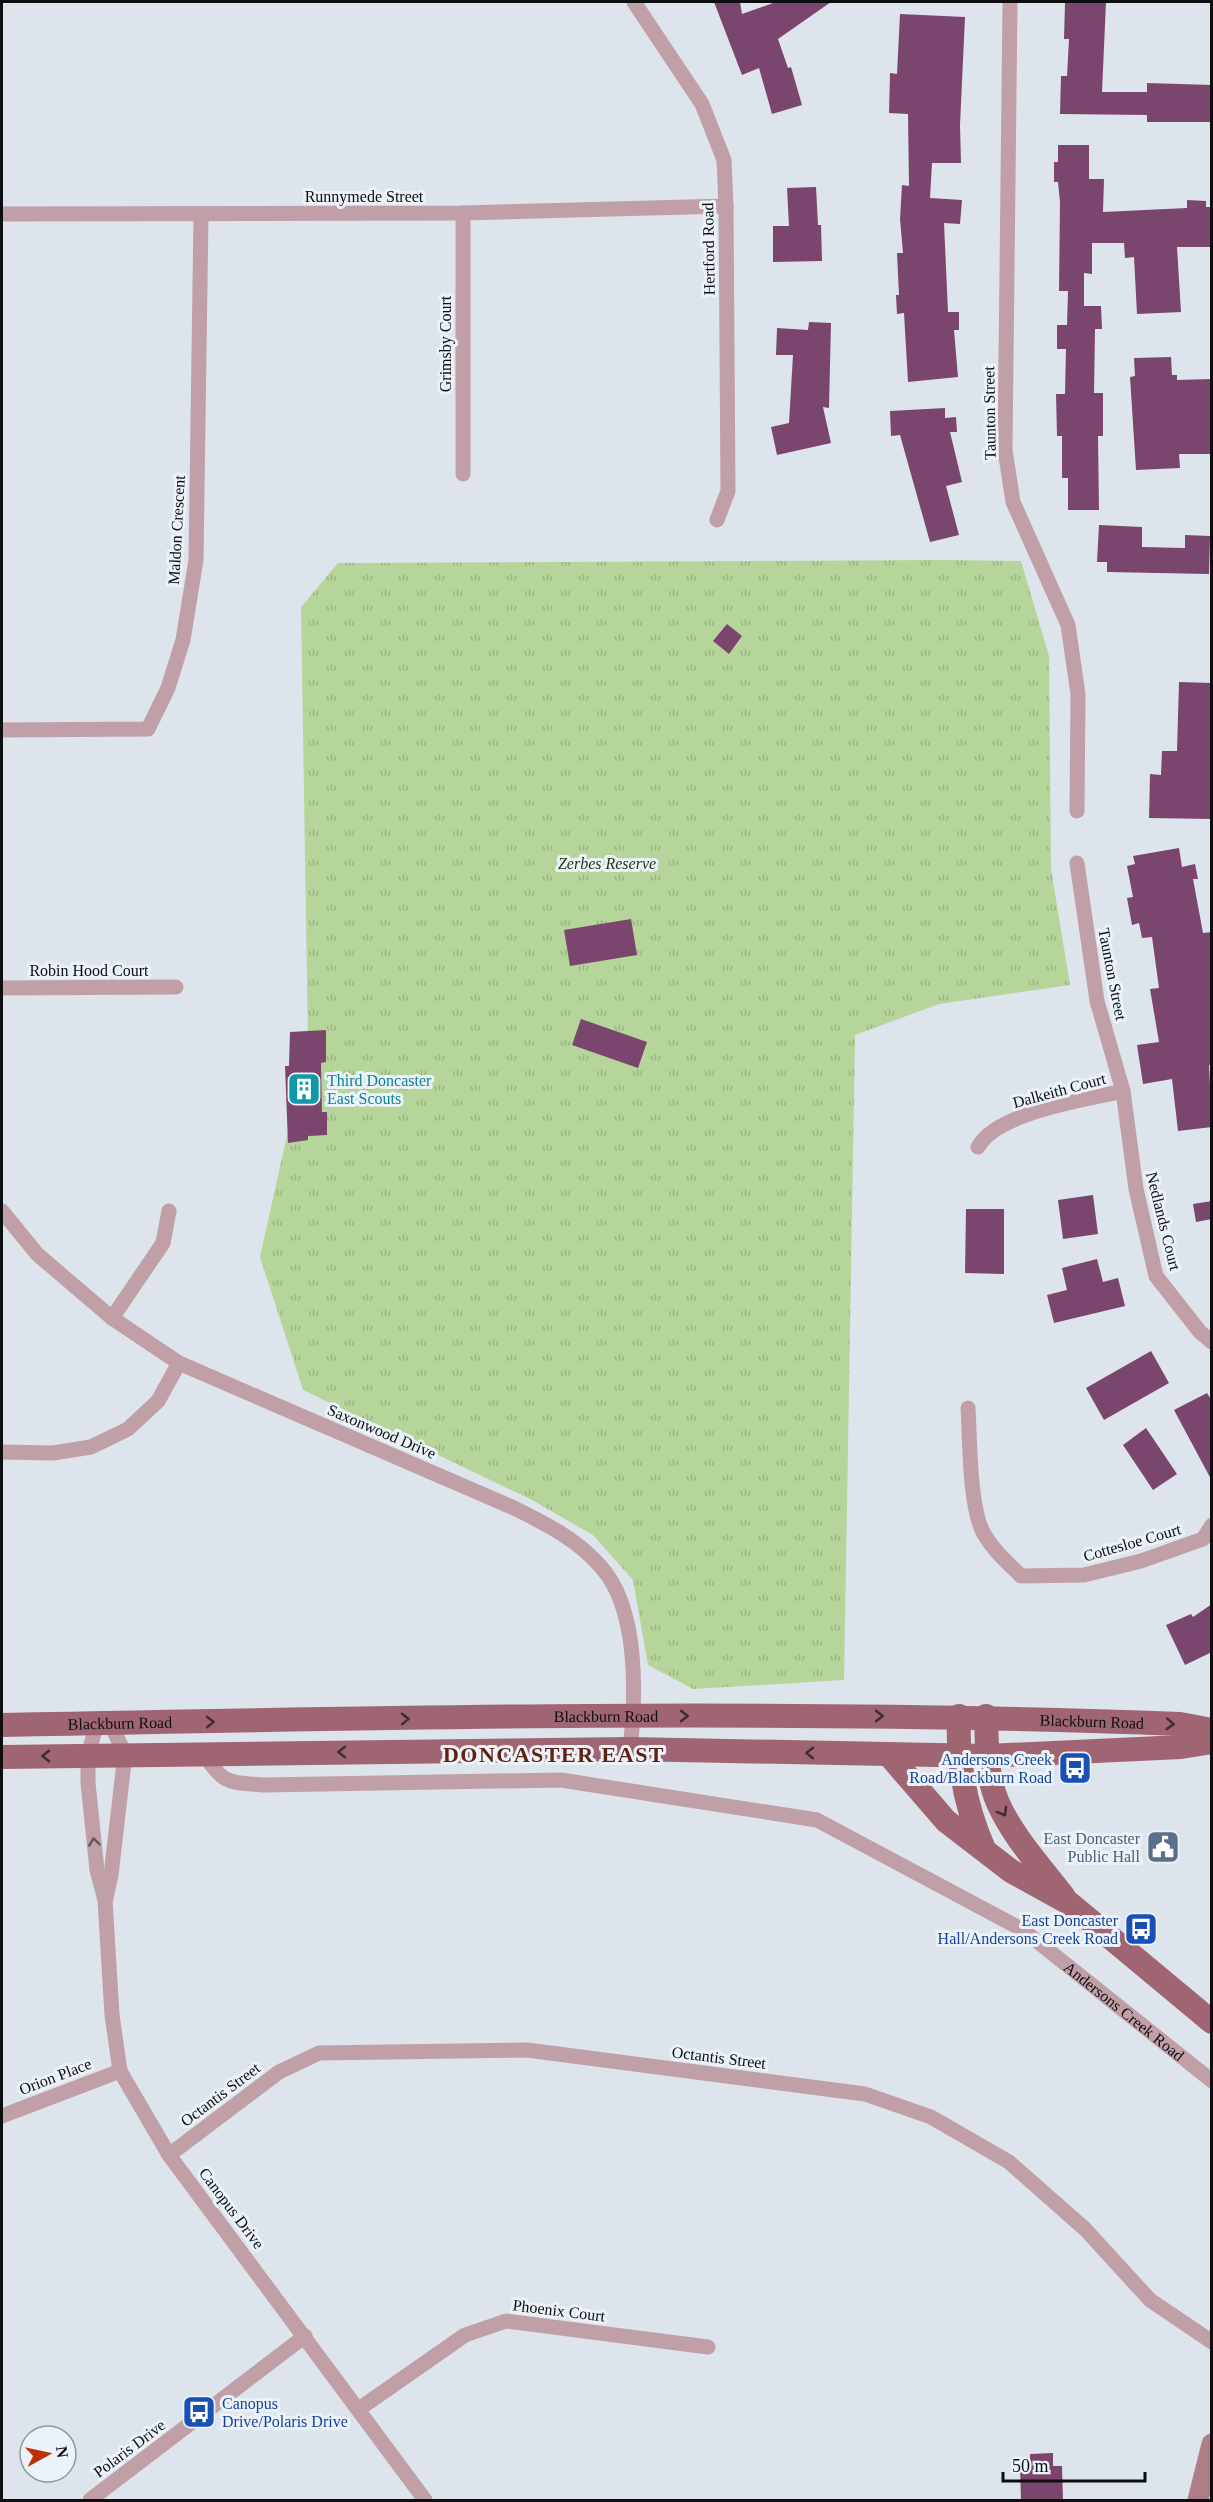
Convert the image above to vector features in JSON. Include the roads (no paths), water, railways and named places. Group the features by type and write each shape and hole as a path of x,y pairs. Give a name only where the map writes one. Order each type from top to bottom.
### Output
{"main road":[{"name":"Blackburn Road","path":"2,1725 634,1716 930,1715 1180,1724 1212,1730"},
{"path":"959,1716 958,1755 963,1785 984,1849"},
{"path":"986,1716 987,1756 998,1802 1009,1822 1069,1904"},
{"name":"Blackburn Road","path":"2,1757 630,1749 987,1756 1181,1747 1212,1742"},
{"path":"889,1755 946,1821 1011,1871 1069,1904 1212,2022"}],"street":[{"name":"Hertford Road","path":"634,2 702,104 724,160 728,491 717,520"},
{"name":"Taunton Street","path":"1010,2 1005,450 1013,502 1068,625 1078,694 1077,811"},
{"name":"Runnymede Street","path":"2,214 463,213 726,206"},
{"name":"Grimsby Court","path":"463,213 464,474"},
{"name":"Maldon Crescent","path":"2,730 148,729 168,688 183,640 196,560 201,215"},
{"name":"Taunton Street","path":"1077,863 1097,1001 1123,1091"},
{"name":"Robin Hood Court","path":"2,988 176,987"},
{"name":"Dalkeith Court","path":"978,1146 982,1140 1019,1116 1123,1091"},
{"name":"Nedlands Court","path":"1123,1091 1136,1189 1156,1276 1200,1332 1212,1342"},
{"name":"Saxonwood Drive","path":"2,1211 37,1254 112,1318 179,1363 514,1508 559,1531 579,1546 603,1568 619,1600 630,1637 634,1716 630,1749"},
{"path":"112,1318 163,1243 169,1211"},
{"path":"2,1452 53,1453 91,1447 128,1429 159,1401 179,1363"},
{"name":"Cottesloe Court","path":"968,1408 975,1501 982,1531 996,1552 1021,1576 1084,1575 1141,1561 1203,1539 1212,1525"},
{"path":"103,1723 125,1754"},
{"name":"Canopus Drive","path":"103,1723 88,1755 88,1783 96,1859 105,1899 112,2015 120,2071 169,2155 425,2500"},
{"name":"Andersons Creek Road","path":"204,1753 218,1775 231,1782 264,1785 561,1780 817,1820 1023,1930 1212,2081"},
{"name":"Canopus Drive","path":"105,1899 111,1875 125,1754"},
{"name":"Octantis Street","path":"169,2155 279,2072 320,2053 527,2050 865,2094 931,2117 1009,2162 1085,2229 1150,2300 1212,2342"},
{"name":"Orion Place","path":"2,2116 120,2071"},
{"name":"Phoenix Court","path":"358,2409 465,2335 506,2321 708,2347"},
{"name":"Polaris Drive","path":"90,2500 305,2336"},
{"path":"1198,2500 1212,2444"}],"place":[{"name":"Third Doncaster East Scouts","path":"304,1089"},
{"name":"Andersons Creek Road/Blackburn Road","path":"1075,1768"},
{"name":"East Doncaster Public Hall","path":"1163,1847"},
{"name":"East Doncaster Hall/Andersons Creek Road","path":"1141,1929"},
{"name":"Canopus Drive/Polaris Drive","path":"199,2412"}],"district":[{"name":"DONCASTER EAST","path":"554,1754"}],"park label":[{"name":"Zerbes Reserve","path":"607,863"}]}
